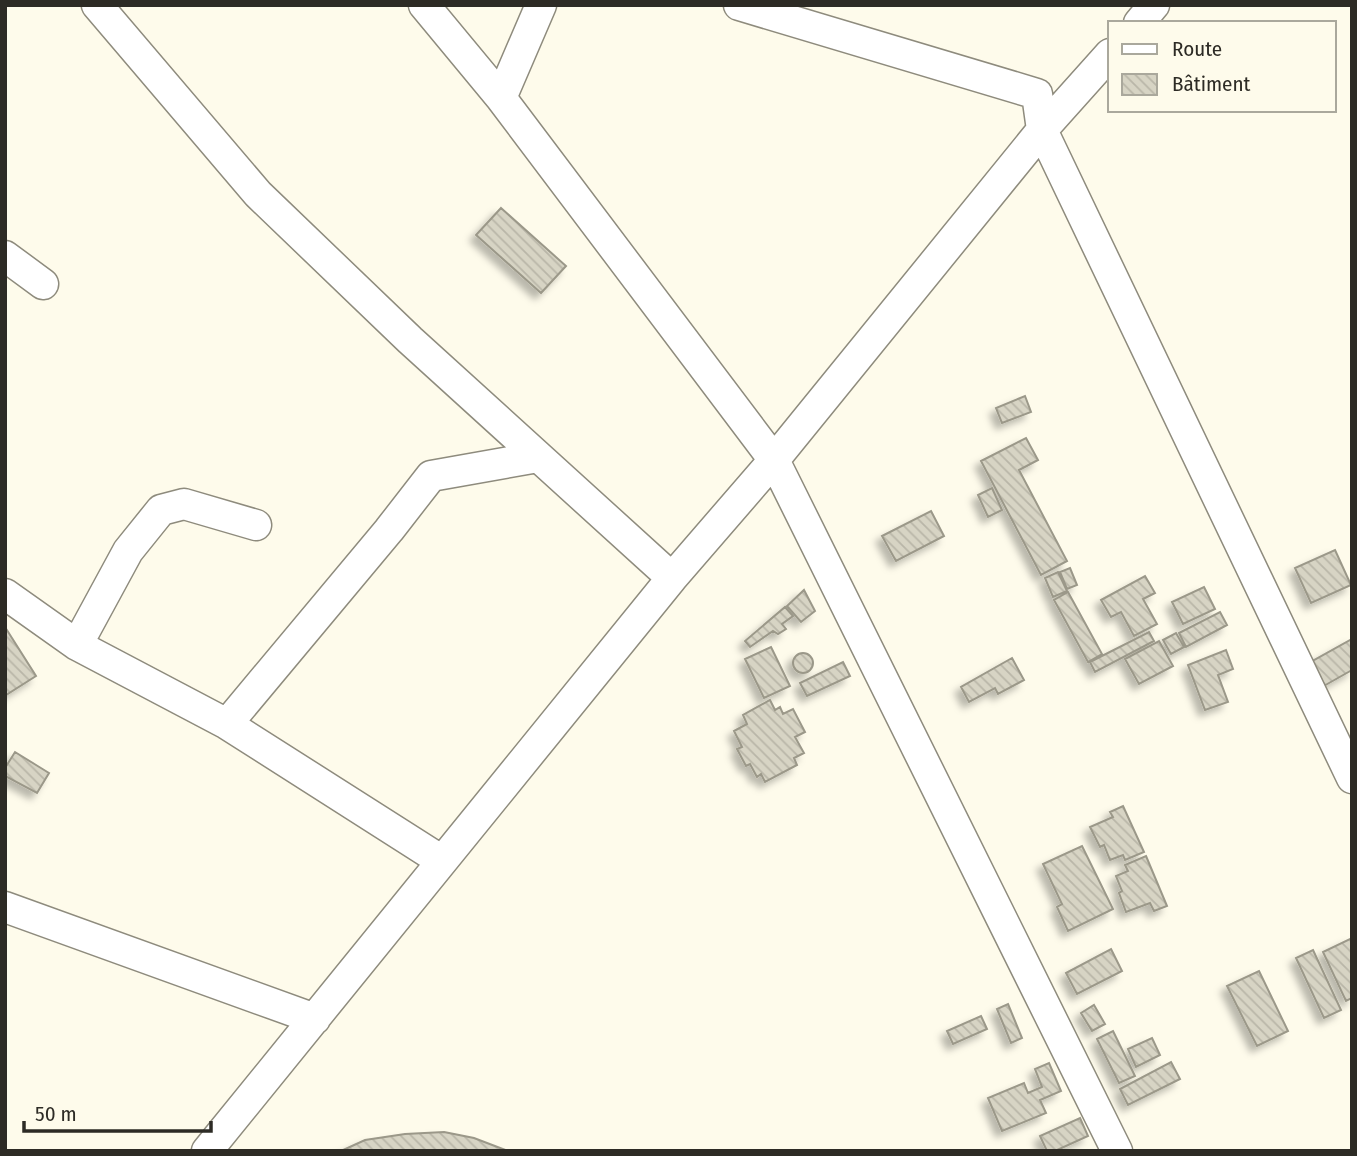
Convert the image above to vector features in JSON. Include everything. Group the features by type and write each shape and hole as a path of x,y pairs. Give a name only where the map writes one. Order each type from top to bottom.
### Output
{"street":[{"path":"97,5 258,194 410,340 672,578"},
{"path":"424,5 501,98 774,460 1117,1151"},
{"path":"501,98 541,5"},
{"path":"738,5 1037,94 1042,130 1352,778"},
{"path":"1141,21 1154,5"},
{"path":"207,1151 672,578 774,460 1042,130 1108,56"},
{"path":"5,256 43,284"},
{"path":"227,724 431,476 538,457"},
{"path":"77,645 128,551 161,510 184,504 256,525"},
{"path":"5,594 77,645 227,724 442,860"},
{"path":"5,907 315,1019"}],"building":[{"path":"501,208 566,266 541,293 476,235"},
{"path":"1025,396 1031,412 1002,423 996,408"},
{"path":"1026,438 1038,460 1019,470 1067,561 1041,575 981,461"},
{"path":"992,488 1002,510 988,517 978,495"},
{"path":"931,511 944,536 896,561 882,536"},
{"path":"1335,550 1351,585 1311,603 1295,568"},
{"path":"1070,568 1077,585 1067,589 1060,572"},
{"path":"1058,572 1067,591 1053,597 1045,578"},
{"path":"1145,576 1155,593 1143,599 1157,624 1134,636 1121,612 1111,617 1101,600"},
{"path":"1204,587 1215,609 1183,624 1172,602"},
{"path":"804,590 815,611 801,622 787,606"},
{"path":"1068,592 1102,654 1088,662 1054,600"},
{"path":"785,607 793,616 782,624 786,629 778,634 773,631 750,647 745,641"},
{"path":"1220,612 1227,625 1186,647 1179,633"},
{"path":"5,627 36,676 6,695 5,693"},
{"path":"1149,632 1154,641 1095,672 1090,662"},
{"path":"1176,633 1184,647 1171,654 1163,640"},
{"path":"1352,639 1352,670 1322,687 1309,663"},
{"path":"1159,641 1173,666 1139,684 1125,659"},
{"path":"771,647 790,686 764,698 745,659"},
{"path":"1226,650 1233,669 1218,675 1228,702 1205,710 1188,665"},
{"path":"803,653 810,656 813,663 810,670 803,673 796,670 793,663 796,656"},
{"path":"1012,658 1024,680 998,694 995,688 969,702 961,687"},
{"path":"843,662 850,676 807,696 800,683"},
{"path":"770,700 775,710 780,707 783,714 793,709 805,732 795,737 804,753 794,758 797,765 765,782 761,774 757,777 750,764 746,766 737,749 742,747 734,731 747,724 743,715"},
{"path":"15,752 49,773 37,793 5,776 5,768"},
{"path":"1123,806 1144,852 1125,860 1123,855 1110,860 1104,845 1100,847 1090,827 1113,817 1110,812"},
{"path":"1082,846 1113,909 1068,931 1057,907 1062,904 1043,864"},
{"path":"1146,856 1167,906 1154,911 1150,903 1126,912 1116,876 1128,871 1125,865"},
{"path":"1352,938 1352,998 1346,1001 1323,952"},
{"path":"1111,949 1122,971 1077,994 1066,973"},
{"path":"1313,950 1341,1010 1324,1018 1296,958"},
{"path":"1259,971 1288,1031 1257,1046 1227,986"},
{"path":"1008,1004 1022,1038 1011,1043 997,1009"},
{"path":"1094,1005 1105,1024 1092,1031 1081,1013"},
{"path":"981,1016 987,1029 953,1044 947,1031"},
{"path":"1113,1031 1135,1076 1119,1083 1097,1039"},
{"path":"1152,1038 1160,1055 1136,1067 1128,1049"},
{"path":"1171,1062 1180,1079 1128,1105 1120,1089"},
{"path":"1049,1063 1061,1091 1040,1100 1046,1113 1002,1131 988,1098 1024,1083 1028,1093 1042,1087 1035,1069"},
{"path":"1080,1118 1088,1136 1055,1151 1047,1151 1040,1136"},
{"path":"444,1132 474,1138 508,1151 341,1151 365,1140"}]}
